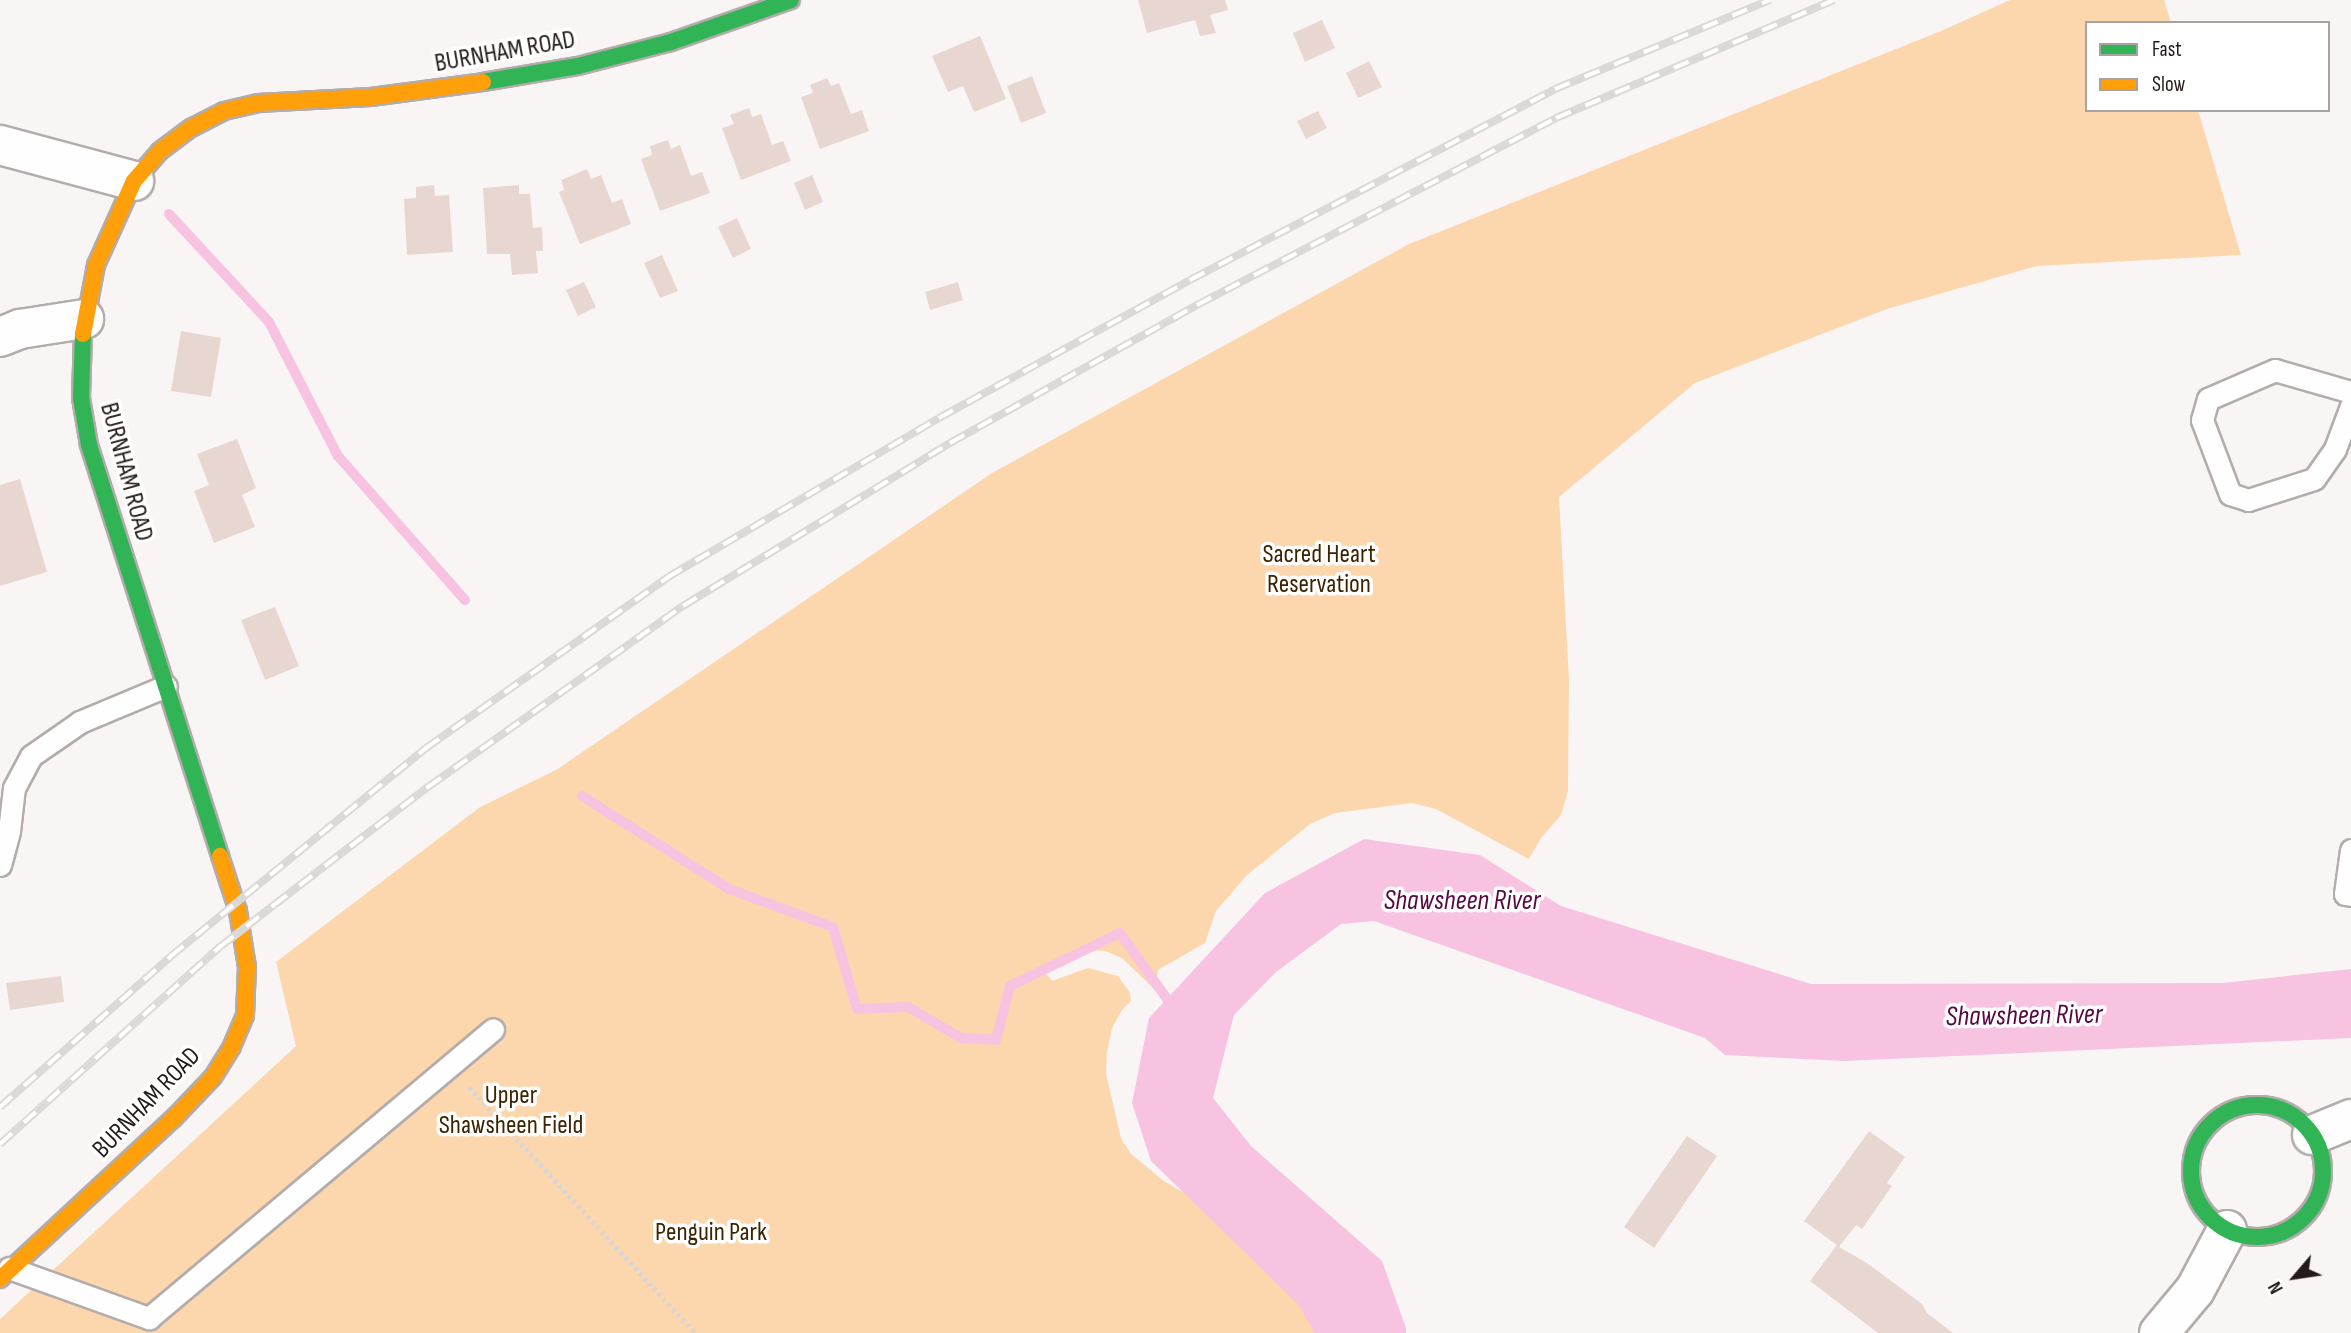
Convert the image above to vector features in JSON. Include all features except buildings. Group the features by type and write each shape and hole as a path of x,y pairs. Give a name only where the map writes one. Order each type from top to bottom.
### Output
{"street":[{"name":"BURNHAM ROAD","path":"4,1274 173,1119 205,1085 232,1046 245,1016 247,967 238,911 89,444 81,398 84,320 96,265 134,181 160,151 191,128 224,111 258,103 371,97 432,90 578,66 671,42 791,0"},
{"path":"0,145 134,181"},
{"path":"0,337 20,329 84,320"},
{"path":"2259,1105 2272,1106 2295,1117 2312,1135 2322,1160 2321,1186 2317,1199 2301,1220 2290,1228 2266,1236 2239,1235 2227,1230 2207,1214 2194,1192 2190,1167 2204,1131 2223,1114 2259,1105"},
{"path":"2312,1135 2351,1119"},
{"path":"2159,1333 2195,1290 2227,1230"}],"lane":[{"path":"2351,392 2275,370 2208,399 2202,420 2230,494 2248,500 2314,479 2335,449 2351,406"},
{"path":"0,865 9,831 14,788 31,756 80,722 166,686"},
{"path":"2348,894 2351,850"},
{"path":"4,1274 149,1318 493,1029"}],"path":[{"path":"450,1066 695,1333"}],"green space":[{"name":"Sacred Heart Reservation","path":"2010,0 2164,0 2170,21 2085,21 2085,112 2199,112 2241,255 2037,266 1887,309 1695,383 1559,497 1569,679 1568,791 1561,815 1541,838 1529,859 1436,809 1412,803 1335,813 1310,824 1247,875 1216,911 1205,943 1158,970 1155,990 1122,958 1105,951 1086,950 1048,965 1044,971 1052,981 1088,968 1118,976 1130,993 1131,1001 1122,1010 1112,1028 1106,1074 1121,1138 1131,1154 1164,1181 1214,1211 1333,1333 0,1333 0,1319 296,1046 276,962 480,807 556,770 992,473 1409,244 1941,31"}],"water":[{"name":"Shawsheen River","path":"1364,839 1480,855 1561,906 1811,984 2223,983 2351,969 2351,1038 1844,1061 1725,1055 1705,1038 1374,921 1341,924 1276,972 1234,1015 1213,1098 1251,1146 1382,1261 1406,1328 1406,1333 1315,1333 1298,1304 1151,1161 1132,1103 1149,1018 1265,893"}],"waterway":[{"path":"169,214 269,322 338,456 465,600"},
{"path":"582,796 729,889 833,927 857,1009 908,1007 961,1038 996,1040 1010,986 1120,933 1167,999 1180,1004"}],"railway":[{"path":"0,1107 171,956 426,748 668,577 939,418 1190,280 1555,89 1770,0"},
{"path":"0,1144 221,946 428,787 683,606 950,443 1197,305 1556,118 1834,0"}],"traffic: fast":[{"path":"483,82 578,66 671,42 791,0"},
{"path":"83,334 81,398 89,445 220,856"},
{"path":"2257,1105 2282,1110 2304,1124 2318,1146 2323,1171 2318,1196 2304,1218 2282,1232 2257,1237 2232,1232 2210,1218 2196,1196 2191,1171 2196,1146 2210,1124 2232,1110 2257,1105"}],"traffic: slow":[{"path":"83,334 96,265 134,181 160,151 191,128 224,111 258,103 371,97 483,82"},
{"path":"0,1279 173,1119 213,1077 232,1046 245,1016 247,967 238,911 220,856"}],"park label":[{"name":"Upper Shawsheen Field","path":"511,1111"},
{"name":"Penguin Park","path":"711,1233"}]}
